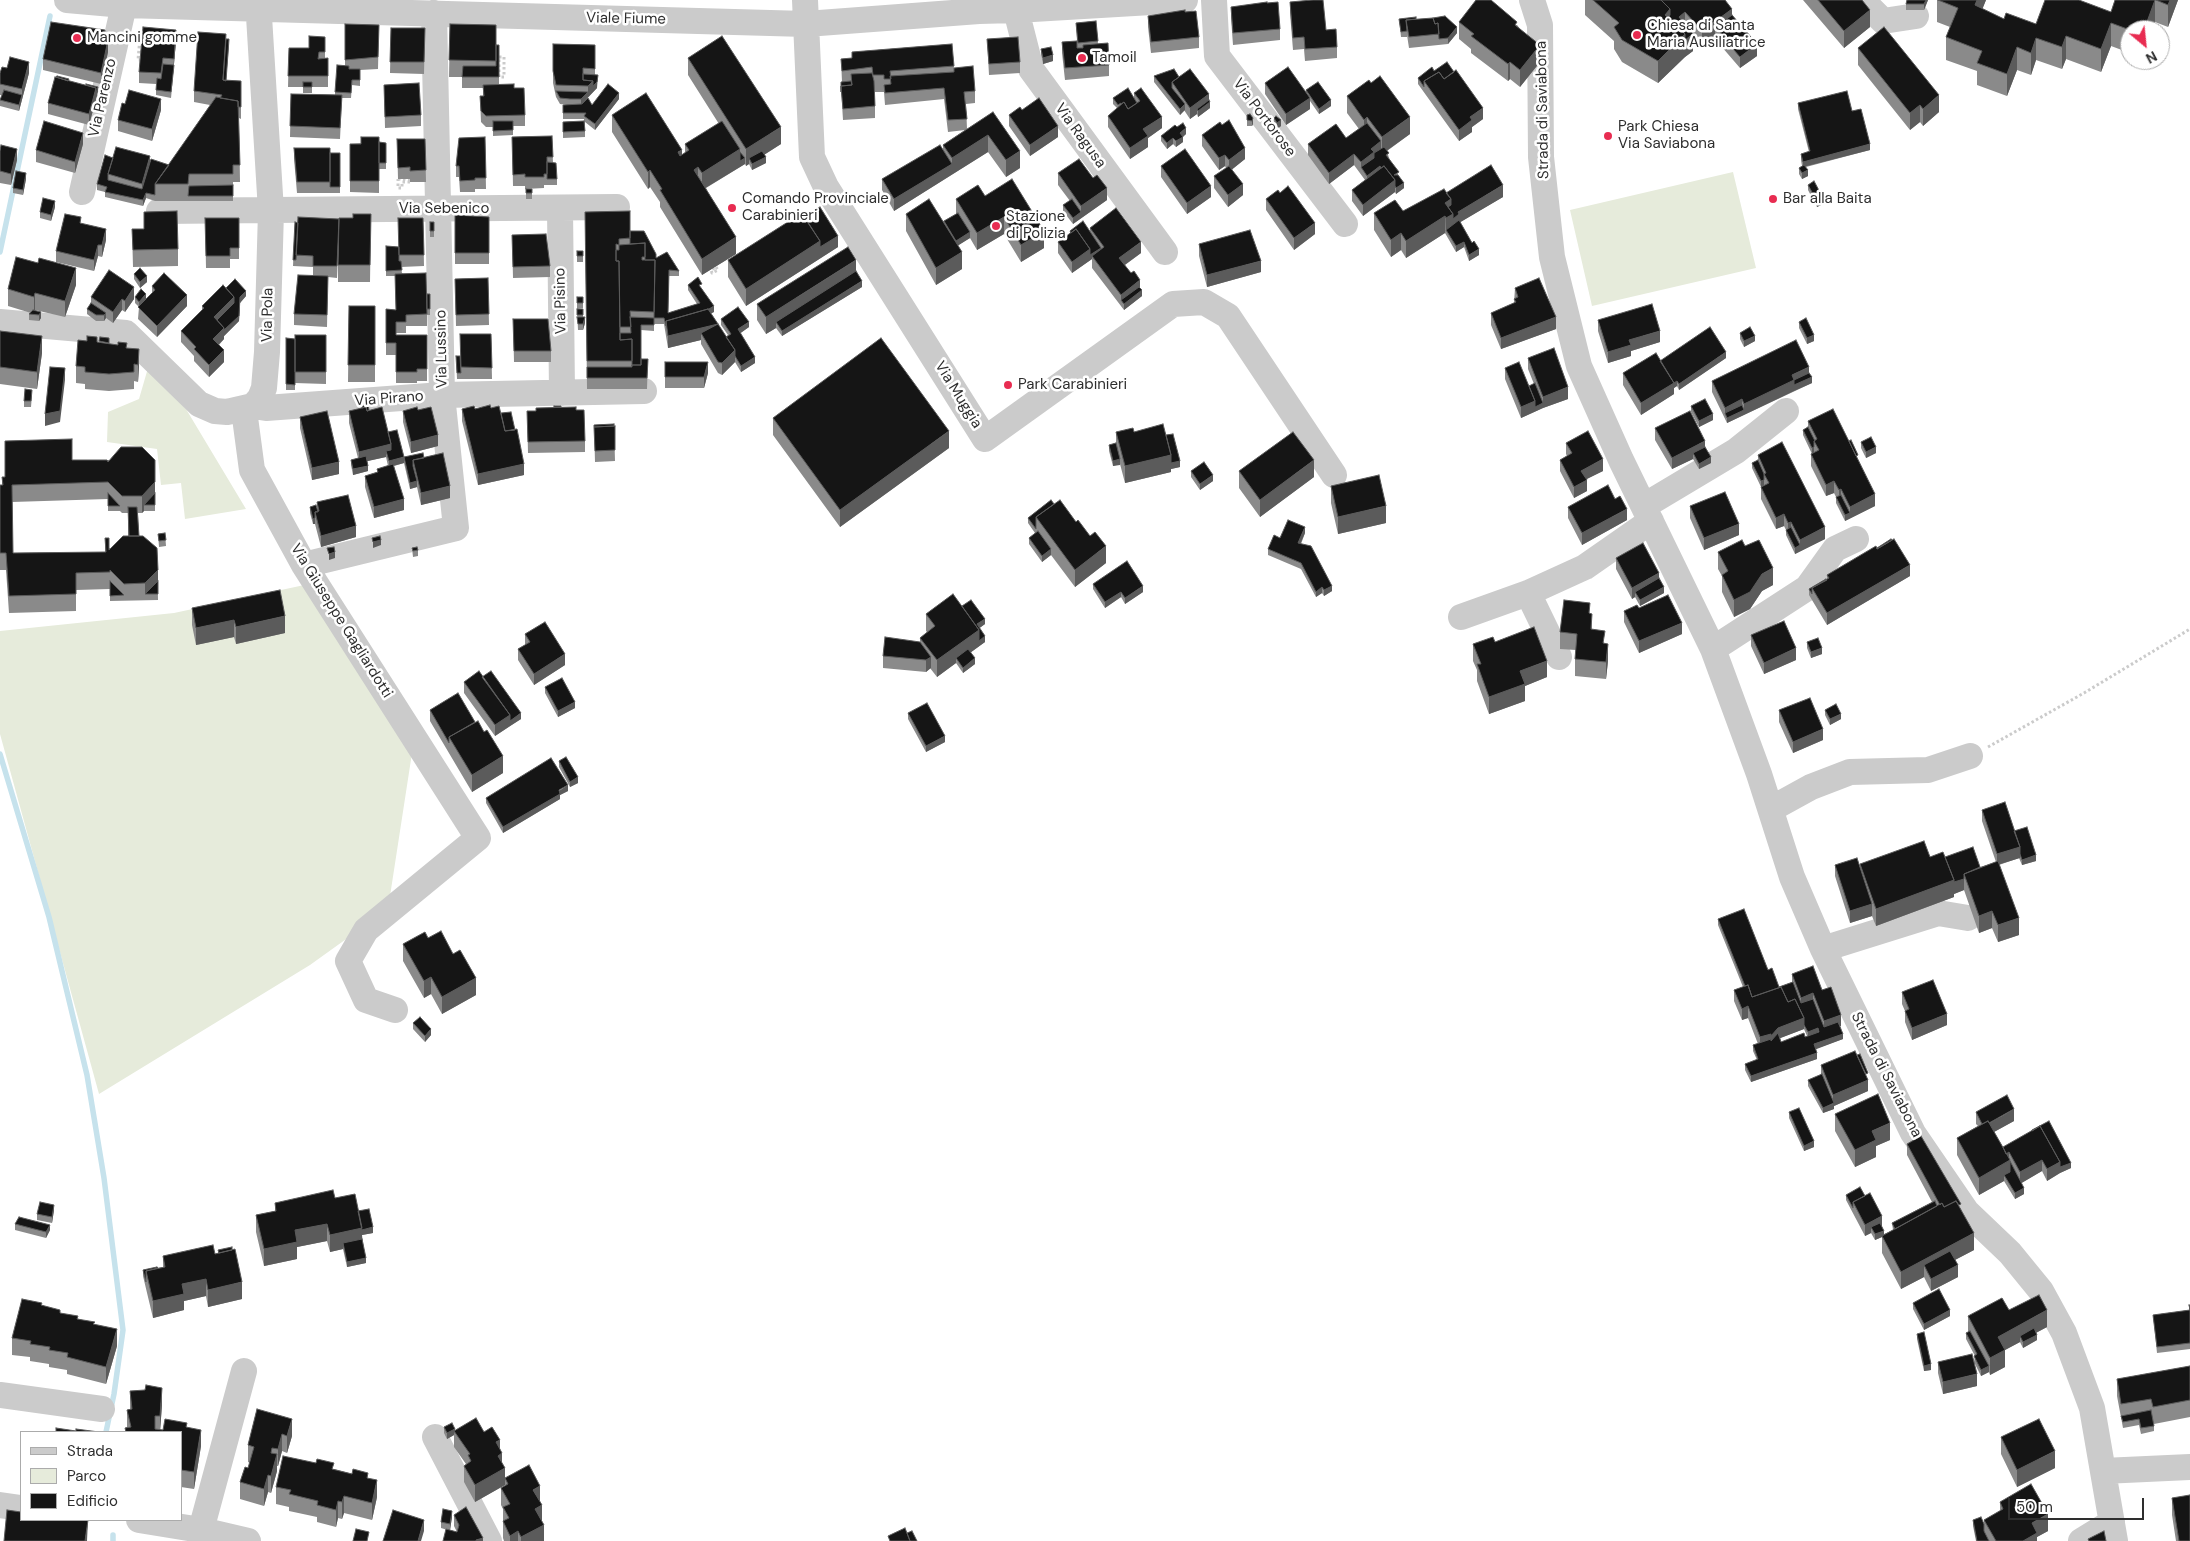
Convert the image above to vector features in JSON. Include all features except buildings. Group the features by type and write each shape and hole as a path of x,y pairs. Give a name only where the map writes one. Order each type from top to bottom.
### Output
{"street":[{"name":"Viale Fiume","path":"67,0 124,5 258,5 434,13 1016,10 1185,0"},
{"name":"Via Portorose","path":"1214,0 1217,56 1345,224"},
{"name":"Strada di Saviabona","path":"1532,0 1540,25 1541,157 1552,258 1579,366 1647,514 1713,649 1771,810 1792,877 1824,949 1913,1133 1966,1212 2010,1253 2042,1291 2064,1333 2092,1408 2113,1531"},
{"name":"Strada di Saviabona","path":"1540,25 1549,0"},
{"path":"1862,0 1883,21 1916,16"},
{"name":"Via Parenzo","path":"82,192 124,5"},
{"name":"Via Pola","path":"249,408 260,398 265,379 270,211 258,5"},
{"name":"Via Ragusa","path":"1016,10 1031,69 1166,252"},
{"name":"Via Muggia","path":"806,12 812,157 826,187 985,439 1172,304 1204,302 1228,316 1334,474"},
{"name":"Via Lussino","path":"304,565 456,528 442,395 440,208 434,13"},
{"name":"Via Sebenico","path":"270,211 617,207"},
{"name":"Via Pisino","path":"560,208 562,393"},
{"path":"159,211 270,211"},
{"path":"0,322 126,333 199,404 215,411 249,408"},
{"name":"Via Pirano","path":"249,408 442,395 644,391"},
{"name":"Via Giuseppe Gagliardotti","path":"249,408 252,470 304,565 478,838 366,930 348,961 366,1000 395,1010"},
{"path":"1461,617 1528,593 1585,567 1647,514 1736,451 1786,411"},
{"path":"1713,649 1807,588 1835,550 1856,539"},
{"path":"1528,593 1559,657"},
{"path":"1771,810 1811,786 1850,772 1928,770 1970,756"},
{"path":"1824,949 1938,913 1968,918"},
{"path":"200,1530 244,1371"},
{"path":"0,1395 102,1409"},
{"path":"435,1437 489,1541"},
{"path":"2103,1471 2190,1467"},
{"path":"0,1506 20,1508"},
{"path":"145,1521 200,1530 248,1541"},
{"path":"2081,1541 2113,1531"}],"path":[{"path":"140,38 143,38 141,60 138,60 140,38"},
{"path":"499,57 504,57 504,77 499,77 499,57"},
{"path":"398,179 410,179 410,182 402,182 402,188 398,188 398,179"},
{"path":"1970,756 2084,694 2190,629"}],"green space":[{"path":"1733,172 1756,268 1592,306 1570,210"},
{"path":"148,368 186,409 246,509 185,519 181,483 161,485 157,449 107,442 108,412 139,399"},
{"path":"309,584 412,753 388,909 310,965 99,1094 0,734 0,631 174,613"}],"waterway":[{"path":"0,252 50,16"},
{"path":"0,754 49,917 87,1075 104,1178 123,1330 114,1394 106,1431"},
{"path":"113,1535 113,1541"}],"place":[{"name":"Chiesa di Santa Maria Ausiliatrice","path":"1637,35"},
{"name":"Mancini gomme","path":"77,38"},
{"name":"Tamoil","path":"1082,58"},
{"name":"Park Chiesa Via Saviabona","path":"1608,136"},
{"name":"Bar alla Baita","path":"1773,199"},
{"name":"Comando Provinciale Carabinieri","path":"732,208"},
{"name":"Stazione di Polizia","path":"996,226"},
{"name":"Park Carabinieri","path":"1008,385"}]}
